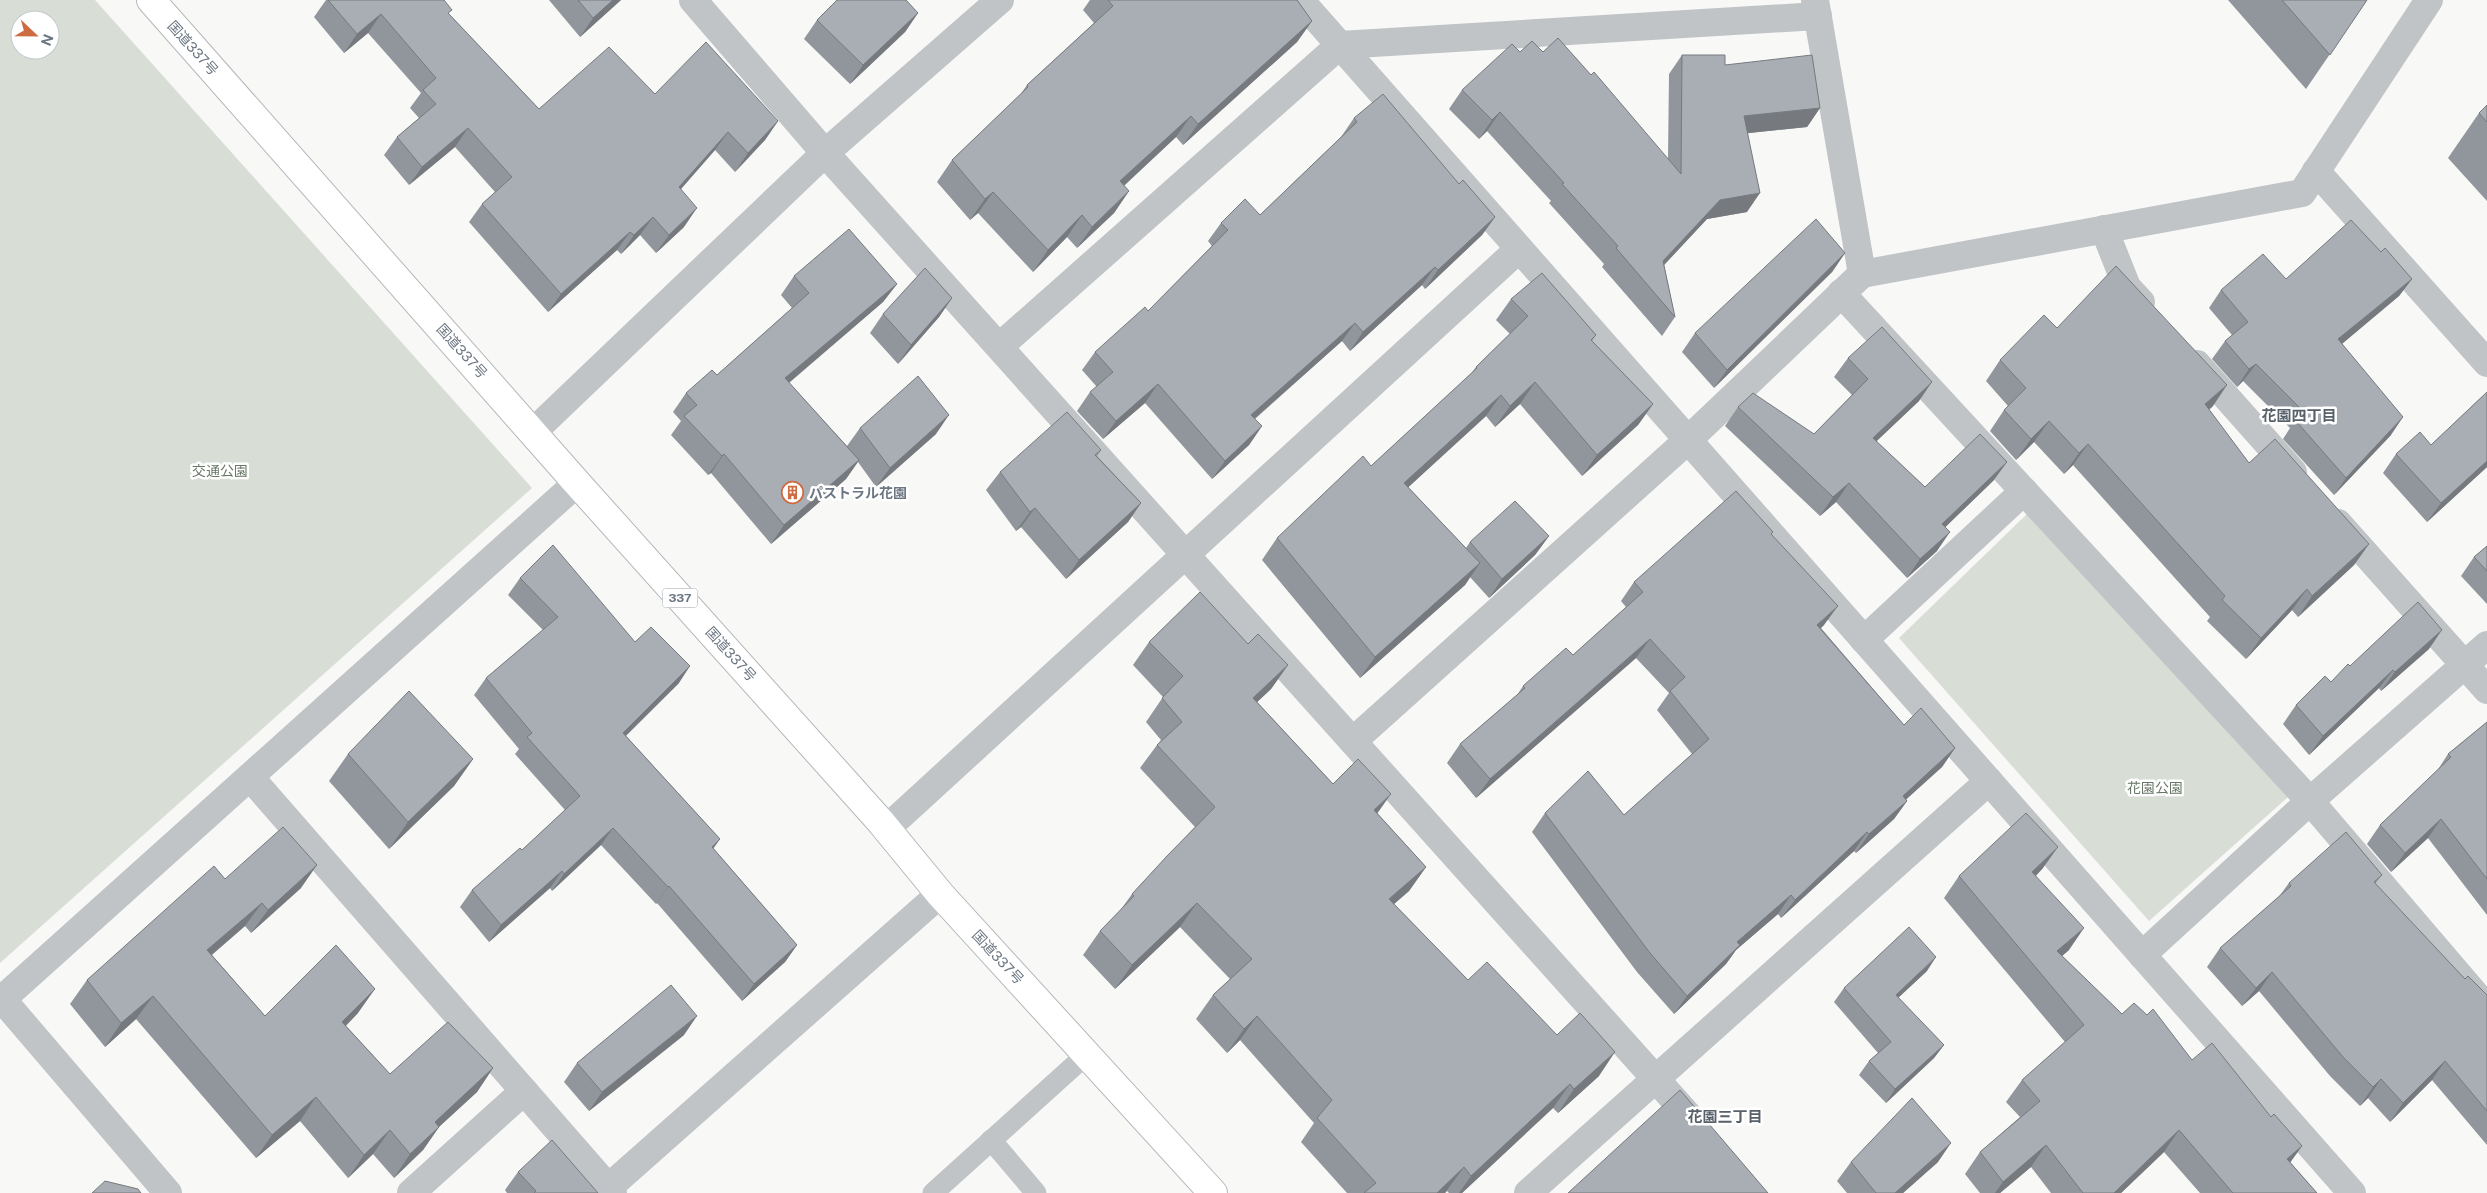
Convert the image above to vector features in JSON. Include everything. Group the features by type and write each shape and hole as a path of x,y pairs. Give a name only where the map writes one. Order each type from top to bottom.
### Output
{"highway":[{"name":"国道337号","path":"151,0 886,828 940,894 1213,1193"}],"street":[{"path":"693,0 825,153 1713,1143"},
{"path":"534,431 825,153 1000,0"},
{"path":"1300,0 2352,1193"},
{"path":"1352,741 1688,440 1862,274 2302,192 2429,0"},
{"path":"1000,346 1340,45 1817,8 1862,274"},
{"path":"2316,171 2487,363"},
{"path":"2104,229 2127,287 2160,324"},
{"path":"886,828 1520,249"},
{"path":"1841,293 2310,802 2487,1008"},
{"path":"2180,346 2487,690"},
{"path":"168,1193 1,1000 577,482"},
{"path":"1864,640 2024,491"},
{"path":"2142,955 2310,802 2487,645"},
{"path":"250,777 611,1190 940,894"},
{"path":"1528,1193 1989,781"},
{"path":"411,1193 524,1091"}],"lane":[{"path":"933,1193 1087,1054"},
{"path":"991,1140 1036,1193"}],"green space":[{"name":"交通公園","path":"0,0 95,0 532,488 0,963"},
{"name":"花園公園","path":"2028,513 2289,796 2149,921 1899,638"}],"building":[{"path":"328,0 444,0 452,10 448,13 539,109 609,47 655,94 706,42 778,121 748,153 728,132 679,187 697,208 669,235 653,217 634,235 630,232 561,294 482,204 512,177 468,128 422,167 397,137 436,104 423,90 436,78 381,14 357,34"},
{"path":"578,0 613,0 593,18"},
{"path":"837,0 906,0 918,13 863,65 817,20"},
{"path":"1108,0 1297,0 1312,21 1198,124 1191,116 1120,181 1129,191 1092,227 1082,215 1048,250 993,192 985,199 952,160 1028,87 1027,85 1113,6"},
{"path":"2282,0 2367,0 2330,55"},
{"path":"1558,38 1591,75 1594,72 1681,174 1682,55 1725,55 1725,65 1812,55 1820,108 1744,116 1760,193 1720,200 1663,261 1675,317 1616,248 1618,246 1500,112 1492,120 1462,90 1512,44 1520,52 1532,41 1543,52"},
{"path":"1383,94 1459,184 1463,180 1495,217 1438,270 1435,267 1363,332 1355,323 1251,415 1262,426 1225,461 1158,384 1116,421 1090,392 1113,372 1095,352 1145,307 1148,311 1228,230 1221,223 1245,199 1260,215 1357,122 1354,118"},
{"path":"2487,105 2487,122 2479,113"},
{"path":"1816,219 1845,253 1727,370 1695,333"},
{"path":"2351,220 2381,252 2385,248 2412,279 2338,339 2403,417 2346,478 2296,421 2305,413 2256,364 2249,369 2225,341 2248,322 2221,290 2263,254 2286,279"},
{"path":"849,229 897,284 785,378 859,460 784,525 724,454 722,456 684,416 697,405 686,393 712,370 717,375 809,293 794,276"},
{"path":"2116,266 2227,385 2205,404 2249,463 2275,439 2369,544 2312,596 2307,589 2261,638 2222,600 2225,596 2088,444 2079,453 2049,421 2031,439 2004,410 2026,388 2000,360 2044,315 2057,328"},
{"path":"925,268 952,298 911,345 883,314"},
{"path":"1542,273 1596,335 1591,340 1653,404 1597,455 1535,382 1510,406 1501,395 1404,483 1480,563 1375,657 1277,538 1363,456 1371,466 1477,368 1528,316 1511,299"},
{"path":"1882,327 1932,382 1873,438 1925,487 1980,434 2007,462 1942,524 1950,532 1920,559 1849,483 1833,497 1738,407 1753,393 1814,434 1868,379 1848,358"},
{"path":"918,376 949,415 890,468 860,428"},
{"path":"2487,392 2487,461 2441,503 2396,454 2420,432 2431,445"},
{"path":"1067,412 1101,450 1095,455 1141,503 1079,560 1035,508 1030,512 1000,472"},
{"path":"1736,491 1773,532 1771,534 1838,606 1817,625 1904,725 1921,708 1955,748 1903,796 1907,801 1869,834 1867,832 1795,900 1791,895 1737,942 1740,945 1687,996 1650,953 1545,813 1588,771 1624,815 1709,739 1670,691 1685,677 1650,639 1490,779 1460,744 1525,688 1523,686 1566,648 1573,655 1643,592 1634,582"},
{"path":"1515,501 1549,536 1502,579 1470,542"},
{"path":"553,545 635,642 651,627 690,666 623,733 720,839 712,847 797,945 754,984 669,886 613,828 564,874 562,871 501,925 472,890 520,848 522,850 580,796 527,737 532,733 486,678 558,617 520,578"},
{"path":"2487,546 2487,571 2474,557"},
{"path":"1200,592 1248,644 1258,634 1288,665 1253,698 1333,784 1358,759 1391,794 1374,810 1426,867 1389,899 1468,980 1487,962 1557,1035 1580,1013 1615,1052 1574,1089 1570,1084 1471,1176 1464,1167 1437,1193 1364,1193 1376,1183 1317,1118 1332,1100 1257,1016 1244,1029 1213,995 1252,959 1197,903 1132,965 1100,931 1134,896 1132,894 1167,856 1215,807 1157,745 1182,722 1162,698 1183,676 1149,642"},
{"path":"2418,602 2442,630 2395,672 2393,670 2323,736 2296,705 2325,676 2331,682 2348,664 2350,666"},
{"path":"409,691 473,759 408,822 348,754"},
{"path":"2487,722 2487,879 2441,819 2405,853 2380,825 2451,757 2448,754"},
{"path":"2026,813 2058,847 2032,872 2084,928 2057,951 2122,1014 2134,1003 2147,1015 2153,1009 2192,1060 2212,1043 2271,1117 2274,1114 2302,1146 2287,1159 2317,1193 2233,1193 2179,1130 2114,1193 2083,1193 2046,1145 2003,1182 1980,1152 2040,1101 2022,1080 2084,1025 1959,876"},
{"path":"283,827 317,865 268,910 262,903 207,950 265,1016 336,945 375,989 342,1022 390,1074 448,1022 493,1068 435,1122 439,1127 410,1154 390,1130 364,1155 316,1097 272,1135 153,996 121,1023 87,980 214,866 225,879"},
{"path":"2346,832 2382,875 2374,882 2465,979 2468,976 2487,995 2487,1111 2445,1061 2403,1103 2381,1079 2373,1087 2343,1057 2272,972 2256,988 2220,948 2291,886 2289,883"},
{"path":"1909,927 1936,957 1896,995 1944,1045 1895,1089 1869,1061 1891,1042 1844,988"},
{"path":"671,985 697,1016 602,1092 577,1063"},
{"path":"1680,1090 1768,1193 1568,1193"},
{"path":"1912,1098 1951,1143 1895,1193 1876,1193 1851,1162"},
{"path":"552,1140 598,1193 534,1193 536,1191 518,1172"},
{"path":"105,1181 138,1189 141,1193 92,1193"}],"place":[{"name":"パストラル花園","path":"793,493"}],"district":[{"name":"花園四丁目","path":"2299,416"},
{"name":"花園三丁目","path":"1725,1117"}]}
